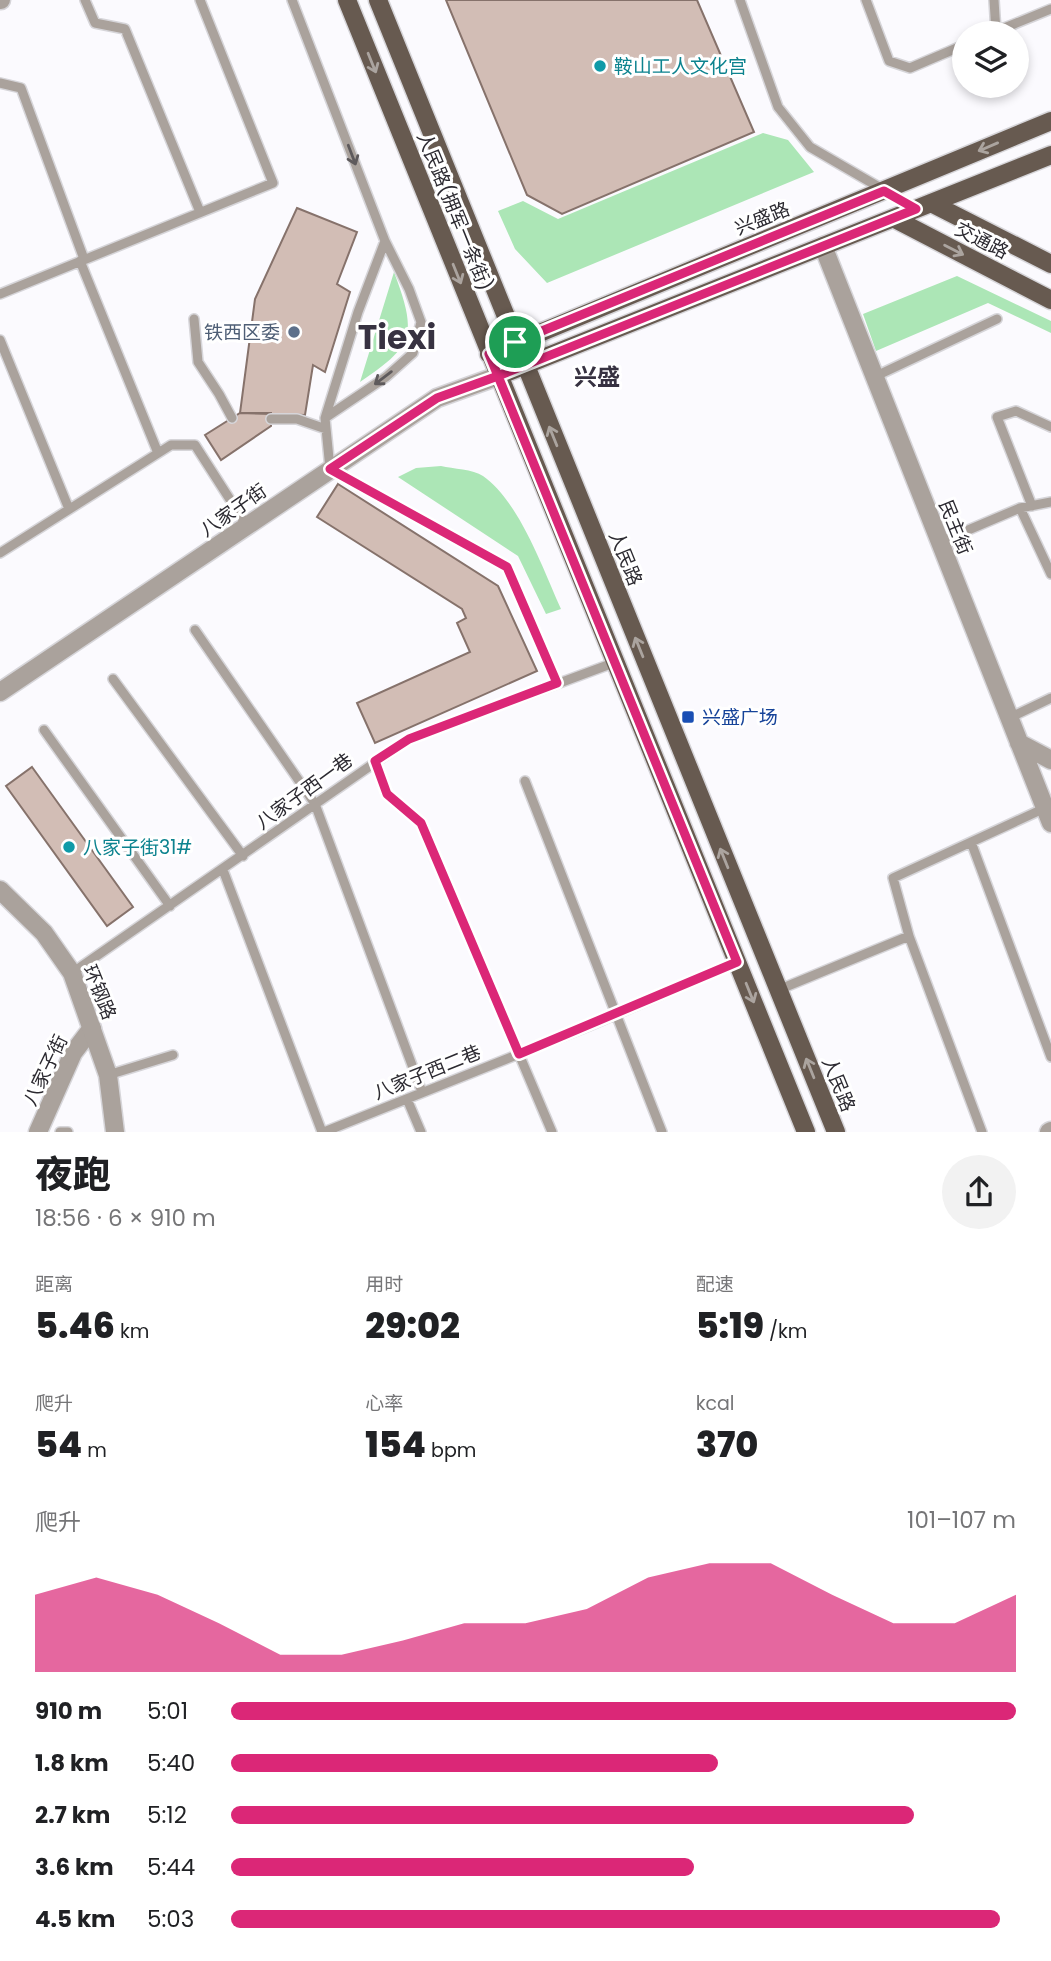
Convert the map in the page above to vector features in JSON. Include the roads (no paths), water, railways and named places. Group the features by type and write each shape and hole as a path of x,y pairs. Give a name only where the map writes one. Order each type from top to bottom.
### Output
{"main road":[{"name":"人民路(拥军一条街)","path":"347,0 616,662"},
{"name":"人民路","path":"378,0 836,1132"},
{"name":"兴盛路","path":"489,354 1051,121"},
{"path":"498,376 1051,155"},
{"name":"交通路","path":"924,206 1051,264"},
{"name":"交通路","path":"893,218 1051,300"},
{"path":"616,662 806,1132"}],"street":[{"name":"民主街","path":"823,246 1048,816"},
{"name":"八家子街","path":"0,692 437,398 498,376"},
{"path":"1019,743 1051,760"},
{"name":"环钢路","path":"0,890 44,933 72,973 108,1075 115,1132"},
{"name":"八家子街","path":"38,1132 73,1054 92,1028"}],"lane":[{"path":"85,0 95,23 125,29 200,212"},
{"path":"0,294 273,183 200,0"},
{"path":"292,0 385,241 409,289 421,322 413,353 386,377 325,418"},
{"path":"740,0 778,107 810,147 884,191 924,206"},
{"path":"866,0 889,61 910,68 952,50"},
{"path":"994,0 994,21"},
{"path":"1022,21 1051,9"},
{"path":"0,83 21,88 82,260 158,453"},
{"path":"385,241 358,312 325,418 330,469 507,567 557,683"},
{"path":"194,319 198,362 232,418"},
{"path":"874,377 997,319"},
{"path":"0,340 69,509"},
{"path":"1032,506 997,417 1016,411 1051,427"},
{"path":"271,419 298,419 326,429"},
{"path":"0,553 171,445 195,445 247,526"},
{"path":"940,542 1020,508 1051,502"},
{"path":"1020,508 1051,574"},
{"path":"195,629 315,804 422,1092"},
{"name":"八家子西一巷","path":"72,973 409,739 616,662"},
{"path":"113,678 243,856"},
{"path":"1009,718 1051,698"},
{"path":"44,730 170,906"},
{"path":"375,761 387,794 421,823 552,1132"},
{"path":"525,781 662,1132"},
{"path":"982,1132 909,936 893,878 971,842 1048,816"},
{"path":"971,842 1051,1057"},
{"path":"223,870 323,1132"},
{"path":"778,990 909,936"},
{"name":"八家子西二巷","path":"323,1132 519,1054 737,962"},
{"path":"108,1075 173,1055"},
{"path":"407,1099 421,1132"},
{"path":"60,1132 68,1132"}],"place":[{"name":"鞍山工人文化宫","path":"600,66"},
{"name":"铁西区委","path":"294,332"},
{"name":"兴盛广场","path":"688,717"},
{"name":"八家子街31#","path":"69,847"}],"district":[{"name":"Tiexi","path":"397,337"},
{"name":"兴盛","path":"597,377"}]}
